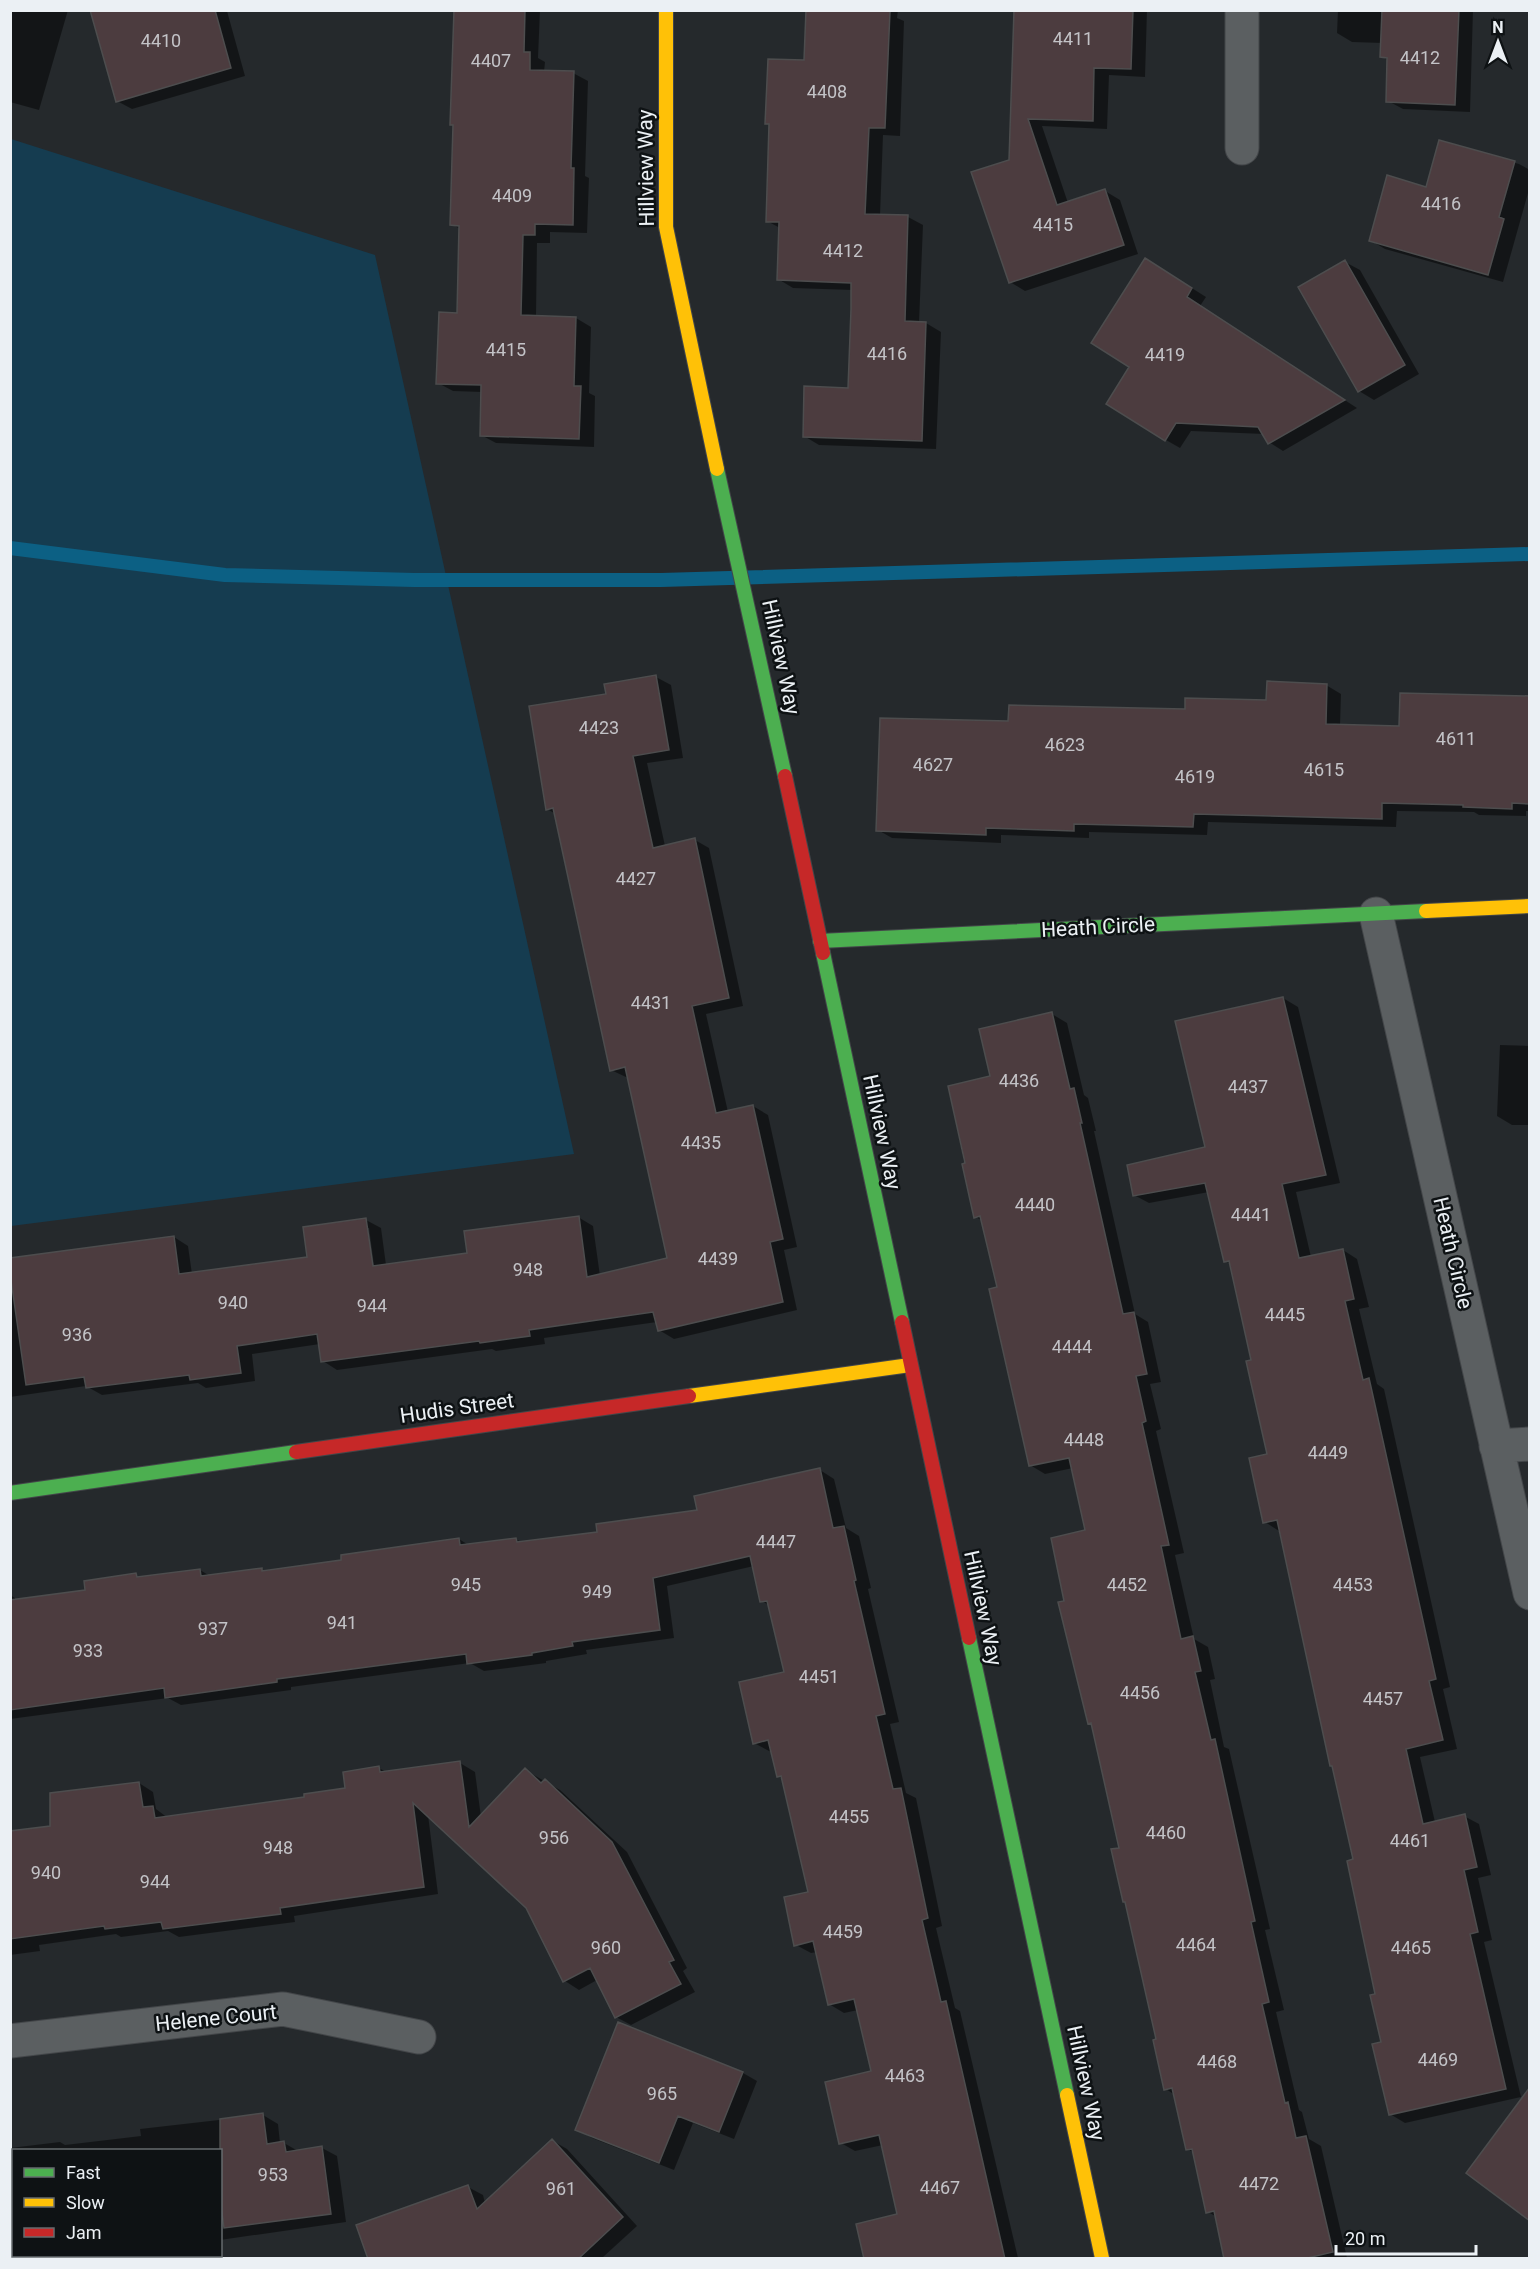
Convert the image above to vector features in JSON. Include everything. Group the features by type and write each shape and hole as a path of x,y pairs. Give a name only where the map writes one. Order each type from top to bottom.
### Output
{"street":[{"name":"Hillview Way","path":"666,10 666,227 1102,2259"},
{"path":"1242,10 1242,148"},
{"name":"Heath Circle","path":"820,941 1530,906"},
{"name":"Heath Circle","path":"1376,914 1530,1593"},
{"name":"Hudis Street","path":"10,1493 910,1365"},
{"path":"1496,1446 1530,1444"},
{"name":"Helene Court","path":"10,2041 283,2009 419,2037"}],"shaded area":[{"path":"11,139 375,255 574,1154 11,1226"}],"building":[{"path":"90,10 215,10 231,68 116,102"},
{"path":"454,10 525,10 524,52 530,52 530,70 574,71 571,168 574,168 573,225 535,224 535,235 523,235 521,315 576,317 574,386 581,386 579,439 480,436 481,385 436,384 439,312 457,313 459,226 450,225 453,125 450,125"},
{"path":"806,10 890,11 885,128 869,128 865,214 908,215 905,321 926,322 922,441 803,437 804,386 848,388 851,309 851,283 777,280 779,222 766,222 769,124 765,124 768,59 804,60"},
{"path":"1014,10 1133,10 1131,69 1094,68 1093,121 1028,119 1057,205 1105,189 1124,245 1009,283 971,172 1009,160"},
{"path":"1382,10 1459,10 1455,105 1386,102 1387,58 1380,57"},
{"path":"1439,140 1515,161 1499,217 1504,219 1488,275 1369,241 1387,175 1426,187"},
{"path":"1145,258 1192,288 1187,297 1345,400 1268,444 1258,427 1176,423 1165,441 1106,404 1129,367 1091,343"},
{"path":"1345,260 1405,365 1358,392 1298,287"},
{"path":"656,675 669,750 633,756 653,848 695,838 729,998 692,1006 716,1113 753,1105 783,1239 770,1242 783,1302 658,1331 653,1312 529,1330 530,1336 321,1362 317,1334 237,1346 241,1373 190,1380 189,1375 86,1388 84,1377 26,1385 10,1273 10,1258 174,1236 179,1274 307,1257 303,1227 366,1218 373,1266 467,1253 464,1231 579,1216 587,1277 667,1258 625,1067 610,1071 553,808 546,810 529,706 606,694 604,684"},
{"path":"1267,681 1327,684 1326,724 1399,726 1400,693 1530,696 1530,804 1512,803 1512,809 1382,803 1382,819 1194,814 1193,827 1074,824 1074,831 986,828 986,835 876,831 880,718 1008,721 1009,705 1185,709 1185,698 1266,700"},
{"path":"1283,997 1326,1175 1282,1184 1299,1258 1343,1249 1354,1299 1345,1301 1363,1380 1369,1378 1436,1679 1429,1681 1443,1740 1406,1749 1423,1824 1465,1814 1477,1867 1464,1870 1478,1932 1470,1934 1506,2089 1389,2115 1372,2044 1381,2042 1370,1995 1375,1994 1347,1861 1353,1859 1332,1766 1330,1766 1277,1520 1263,1523 1249,1458 1267,1454 1246,1361 1251,1360 1229,1261 1224,1262 1205,1183 1133,1196 1127,1165 1205,1147 1175,1021"},
{"path":"1052,1012 1070,1089 1074,1088 1123,1314 1134,1312 1147,1374 1136,1376 1146,1421 1142,1423 1169,1545 1161,1546 1181,1639 1193,1636 1201,1671 1195,1672 1211,1740 1215,1739 1255,1921 1251,1922 1269,2002 1262,2004 1285,2103 1288,2102 1296,2138 1306,2136 1333,2252 1303,2259 1224,2259 1214,2211 1206,2213 1192,2149 1186,2150 1172,2088 1164,2090 1153,2040 1156,2039 1111,1849 1119,1848 1091,1723 1088,1724 1058,1602 1064,1601 1051,1538 1085,1530 1069,1458 1029,1466 989,1289 997,1287 980,1216 974,1218 962,1164 965,1163 948,1086 990,1076 979,1029"},
{"path":"820,1468 833,1528 844,1526 856,1580 854,1581 885,1714 876,1716 893,1789 901,1788 928,1918 922,1920 941,2002 946,2001 1005,2259 864,2259 856,2224 897,2214 879,2135 839,2144 825,2082 871,2071 854,1999 828,2005 813,1941 794,1946 784,1897 808,1892 781,1776 777,1777 768,1740 753,1744 739,1682 784,1672 767,1601 760,1602 750,1556 653,1578 660,1630 572,1642 573,1646 532,1653 532,1655 467,1664 466,1654 277,1679 277,1682 165,1698 164,1688 10,1710 10,1600 85,1590 84,1581 136,1573 137,1577 200,1569 201,1576 262,1568 262,1571 341,1560 341,1555 459,1538 460,1545 516,1538 517,1542 597,1532 596,1524 697,1510 694,1496"},
{"path":"460,1761 469,1827 525,1768 541,1783 545,1779 612,1842 674,1960 669,1962 681,1984 615,2018 590,1968 563,1982 526,1908 413,1803 424,1887 280,1908 281,1914 163,1929 161,1922 105,1929 104,1926 10,1939 10,1831 50,1826 50,1793 139,1782 143,1807 153,1806 155,1818 304,1797 304,1794 345,1788 343,1772 379,1766 380,1772"},
{"path":"618,2022 743,2072 719,2132 678,2116 659,2163 575,2130"},
{"path":"1530,2087 1530,2221 1466,2173"},
{"path":"263,2113 267,2144 284,2141 286,2152 322,2146 331,2214 224,2228 220,2119"},
{"path":"552,2139 623,2217 578,2259 368,2259 356,2225 468,2185 477,2209"}],"waterway":[{"path":"10,548 225,575 414,580 661,580 1530,554"}],"traffic: fast":[{"path":"717,469 785,776"},
{"path":"820,941 1426,911"},
{"path":"823,953 902,1322"},
{"path":"10,1493 296,1452"},
{"path":"969,1638 1067,2095"}],"traffic: slow":[{"path":"666,10 666,227 717,469"},
{"path":"1426,911 1530,906"},
{"path":"689,1396 910,1365"},
{"path":"1067,2095 1102,2258"}],"traffic: jam":[{"path":"785,776 823,953"},
{"path":"902,1322 969,1638"},
{"path":"296,1452 689,1396"}]}
